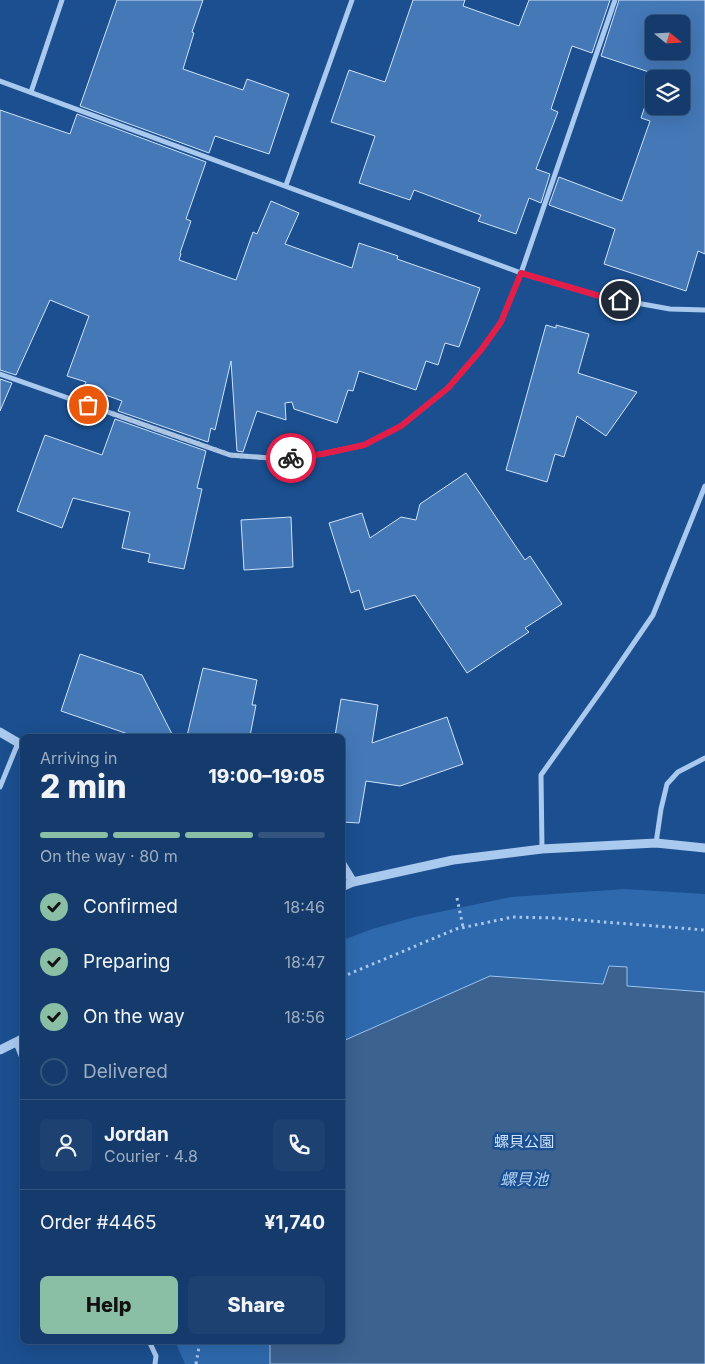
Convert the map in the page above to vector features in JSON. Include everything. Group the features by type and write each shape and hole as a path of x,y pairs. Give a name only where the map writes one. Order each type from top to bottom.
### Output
{"street":[{"path":"30,92 62,0"},
{"path":"286,185 352,0"},
{"path":"0,374 230,455 282,459 322,454 364,445 401,426 448,388 481,350 501,322 521,273 615,0"},
{"path":"0,81 521,273 603,297 670,309 705,310"},
{"path":"542,849 541,774 653,615 705,486"},
{"path":"0,732 20,744 0,787"},
{"path":"656,843 668,784 678,772 705,758"},
{"path":"345,886 353,882 453,860 542,849 656,843 705,848"},
{"path":"345,869 353,882"},
{"path":"0,1050 19,1041"},
{"path":"150,1344 156,1356 155,1364"}],"path":[{"path":"457,898 463,927"},
{"path":"345,976 456,928 513,918 554,918 705,930"},
{"path":"196,1364 199,1344"}],"green space":[{"name":"螺貝池","path":"625,889 705,894 705,1364 185,1364 176,1344 345,1344 345,939 372,929 415,917 511,897"}],"water":[{"name":"螺貝池","path":"609,966 627,967 627,986 705,992 705,1364 270,1364 270,1344 345,1344 345,1040 490,976 603,984"}],"building":[{"path":"117,0 203,0 192,32 194,33 183,69 243,90 247,79 289,94 269,154 215,136 209,153 80,106"},
{"path":"413,0 465,0 463,6 519,26 529,0 610,0 592,53 572,46 551,109 558,112 536,169 550,174 541,203 529,198 516,234 478,221 481,215 414,190 410,200 359,183 375,136 331,122 349,70 385,82"},
{"path":"619,0 705,0 705,254 698,251 686,291 604,264 615,229 549,205 559,177 622,201 650,121 641,118 645,106 645,115 690,115 690,70 645,71 601,56"},
{"path":"0,110 70,134 77,114 206,162 186,219 191,221 179,260 236,280 253,232 257,234 271,201 299,213 285,244 352,268 359,243 398,256 397,259 480,288 459,347 445,343 438,365 426,361 416,390 359,371 353,391 348,390 337,423 294,409 292,402 285,403 286,420 257,411 243,452 237,451 231,361 215,430 211,428 208,442 118,411 122,401 84,387 86,382 67,376 89,316 50,300 16,375 0,370"},
{"path":"546,325 556,328 556,325 589,334 578,373 637,392 606,436 577,416 564,457 555,454 547,482 506,470"},
{"path":"0,379 12,383 0,411"},
{"path":"115,419 206,451 197,488 202,489 184,569 148,562 150,554 122,548 130,512 73,498 62,528 17,511 45,435 102,455"},
{"path":"466,473 525,560 530,556 562,604 525,628 529,632 467,673 415,595 365,610 359,590 351,593 329,523 362,513 370,538 401,517 416,520 420,504"},
{"path":"291,517 293,567 244,570 241,520"},
{"path":"80,654 142,675 172,734 128,734 61,711"},
{"path":"203,668 257,680 252,705 256,705 250,734 187,734"},
{"path":"341,699 378,705 372,743 447,717 463,764 400,786 366,781 359,823 345,822 345,734 335,734"}],"way so far":[{"path":"88,405 230,455 291,458"}],"route":[{"path":"291,458 364,445 401,426 448,388 481,350 501,322 521,273 603,297 620,300"}],"park label":[{"name":"螺貝公園","path":"524,1141"}]}
